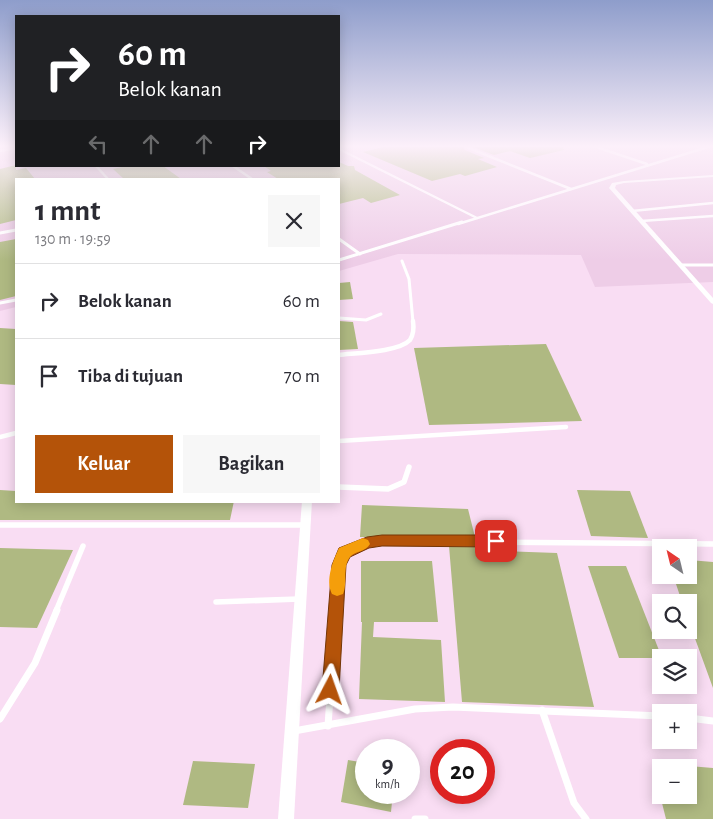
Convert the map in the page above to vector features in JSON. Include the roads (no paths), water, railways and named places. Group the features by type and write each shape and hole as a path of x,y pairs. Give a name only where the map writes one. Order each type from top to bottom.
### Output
{"street":[{"path":"614,185 612,188 713,302"},
{"path":"286,819 290,732 307,503"}],"lane":[{"path":"411,185 477,218"},
{"path":"562,185 571,189"},
{"path":"340,260 583,185"},
{"path":"632,211 713,203"},
{"path":"641,221 713,216"},
{"path":"0,233 15,230"},
{"path":"340,240 360,254"},
{"path":"340,355 393,348 409,340 414,331 409,279 402,261"},
{"path":"681,265 713,265"},
{"path":"0,303 15,300"},
{"path":"340,318 366,320 380,314"},
{"path":"340,441 566,428"},
{"path":"0,437 15,433"},
{"path":"340,487 394,488 404,482 409,467"},
{"path":"0,525 305,525"},
{"path":"328,726 339,565 344,553 354,547 382,540 712,546"},
{"path":"0,719 35,663 83,546"},
{"path":"216,602 301,599"},
{"path":"290,732 415,709 453,707 652,716"},
{"path":"542,710 574,802 586,819"},
{"path":"697,719 713,721"},
{"path":"416,819 425,819"}]}
